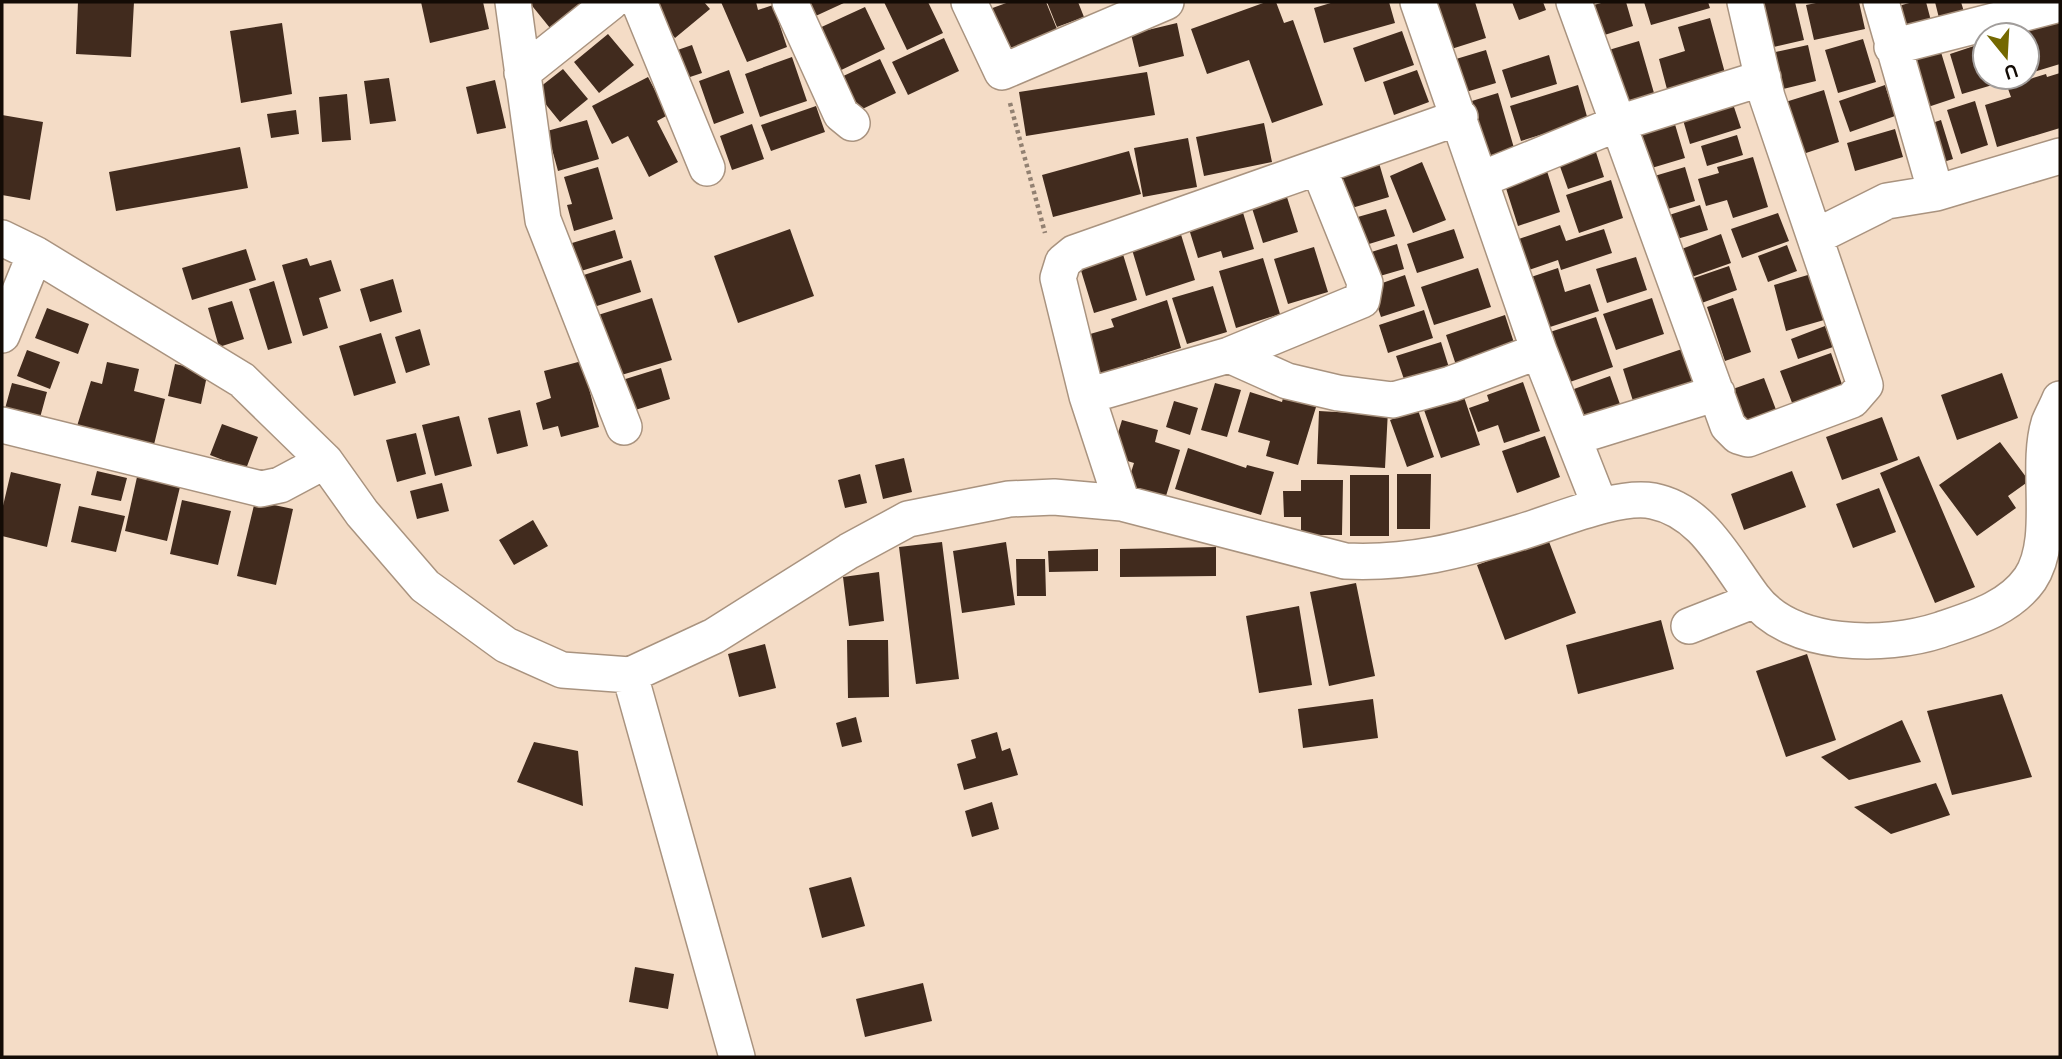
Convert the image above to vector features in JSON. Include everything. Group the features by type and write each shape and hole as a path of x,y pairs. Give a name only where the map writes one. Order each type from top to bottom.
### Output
{"street":[{"path":"513,2 543,220 624,427"},
{"path":"522,74 611,2"},
{"path":"639,2 707,168"},
{"path":"790,2 841,114 852,123"},
{"path":"970,2 1002,72 1166,2"},
{"path":"1418,2 1482,179 1539,351 1600,506"},
{"path":"1574,2 1728,426 1738,436 1748,439 1852,400 1866,386 1763,78 1745,2"},
{"path":"1881,2 1936,193"},
{"path":"1892,47 2060,4"},
{"path":"1482,179 1619,123 1763,78"},
{"path":"1122,503 1087,396 1058,278 1063,262 1074,253 1319,169 1460,117"},
{"path":"1815,237 1887,201 1936,193 2060,156"},
{"path":"1087,396 1229,355 1358,303 1365,295 1365,283 1319,169"},
{"path":"2,238 34,254 242,380 325,461 362,513 425,586 506,645 562,670 630,675 714,636 849,551 908,519 1009,499 1054,497 1122,503 1345,561 1382,563 1424,559 1522,532 1600,506 1650,500 1682,512 1699,525 1730,562 1755,600 1792,627 1823,638 1858,641 1918,637 1987,614 2030,578 2041,552 2045,452 2049,423 2060,399"},
{"path":"2,335 34,254"},
{"path":"1229,355 1287,381 1338,393 1392,400 1451,384 1539,351"},
{"path":"1575,438 1717,393"},
{"path":"2,425 261,489 280,485 325,461"},
{"path":"1689,626 1755,600"},
{"path":"630,675 737,1057"}],"path":[{"path":"1002,72 1058,278"}],"building":[{"path":"78,2 134,2 131,57 76,54"},
{"path":"421,2 483,2 489,29 430,43"},
{"path":"529,2 582,2 550,28"},
{"path":"645,2 704,2 710,9 675,38"},
{"path":"721,2 756,2 758,10 773,5 787,47 747,62"},
{"path":"798,2 846,2 807,20"},
{"path":"884,2 928,2 943,33 907,50"},
{"path":"1009,2 1046,2 1059,34 1005,55 987,10"},
{"path":"1047,2 1078,2 1084,17 1057,27"},
{"path":"1266,2 1276,2 1284,23 1293,20 1323,105 1272,123 1249,60 1207,74 1191,29"},
{"path":"1334,2 1389,2 1395,23 1324,43 1314,8"},
{"path":"1430,2 1475,2 1486,38 1445,51"},
{"path":"1512,2 1543,2 1546,10 1519,20"},
{"path":"1605,2 1626,2 1633,26 1595,38 1586,7"},
{"path":"1644,2 1708,2 1710,8 1651,25"},
{"path":"1751,2 1795,2 1804,40 1761,50"},
{"path":"1821,2 1859,2 1865,29 1814,40 1806,5"},
{"path":"1913,2 1926,2 1934,32 1896,42 1887,9"},
{"path":"1935,2 1961,2 1965,15 1940,22"},
{"path":"865,7 885,49 835,73 815,30"},
{"path":"1710,18 1725,73 1668,93 1659,59 1685,51 1678,27"},
{"path":"2060,21 2060,64 2041,70 2041,26"},
{"path":"282,23 292,94 241,103 230,31"},
{"path":"1177,23 1184,56 1139,67 1131,34"},
{"path":"1402,31 1414,65 1365,82 1353,48"},
{"path":"608,34 634,65 599,93 574,62"},
{"path":"944,38 959,71 908,95 892,62"},
{"path":"1863,39 1876,82 1838,93 1825,50"},
{"path":"1639,41 1654,93 1617,104 1602,52"},
{"path":"692,45 702,73 675,82 666,54"},
{"path":"1808,45 1816,81 1771,92 1762,55"},
{"path":"1971,47 1972,91 1962,94 1950,54"},
{"path":"1940,49 1955,98 1928,107 1912,57"},
{"path":"1486,50 1496,83 1456,95 1446,62"},
{"path":"1549,55 1557,84 1511,98 1502,70"},
{"path":"792,57 807,101 760,117 745,74"},
{"path":"880,59 896,93 854,113 839,78"},
{"path":"563,69 588,99 560,122 535,91"},
{"path":"729,70 744,113 714,124 699,81"},
{"path":"1417,70 1429,102 1394,115 1383,82"},
{"path":"1147,72 1155,115 1026,136 1019,92"},
{"path":"2060,73 2060,128 1997,147 1985,105 2011,97 2009,91 2041,91 2041,76 2046,74 2047,77"},
{"path":"648,77 668,115 657,121 678,162 649,177 628,136 612,144 592,106"},
{"path":"389,78 396,121 370,124 364,81"},
{"path":"495,80 506,128 477,134 466,87"},
{"path":"1578,85 1588,120 1521,141 1510,106"},
{"path":"1885,85 1895,116 1850,132 1839,101"},
{"path":"1824,90 1839,142 1794,157 1779,104"},
{"path":"1498,93 1514,148 1479,159 1462,104"},
{"path":"347,94 351,140 322,142 319,97"},
{"path":"1731,98 1741,128 1690,144 1681,113"},
{"path":"1975,101 1988,145 1961,154 1947,110"},
{"path":"816,106 825,132 771,151 761,125"},
{"path":"296,110 299,134 271,138 267,114"},
{"path":"2,115 43,122 30,200 2,195"},
{"path":"587,120 599,159 558,171 547,131"},
{"path":"1941,120 1953,159 1934,165 1923,126"},
{"path":"1674,121 1685,158 1645,170 1633,133"},
{"path":"1264,123 1272,162 1204,176 1196,137"},
{"path":"752,124 764,159 732,170 720,136"},
{"path":"1895,129 1903,157 1855,171 1847,143"},
{"path":"1737,135 1743,155 1707,166 1701,146"},
{"path":"1188,138 1197,187 1143,197 1134,148"},
{"path":"1594,146 1604,177 1568,189 1557,158"},
{"path":"240,147 248,188 116,211 109,172"},
{"path":"1129,151 1141,194 1053,217 1042,175"},
{"path":"1753,157 1768,207 1733,218 1727,200 1706,206 1698,179 1719,173 1717,167"},
{"path":"1422,162 1446,220 1413,233 1390,176"},
{"path":"1379,163 1389,197 1345,210 1335,175"},
{"path":"598,167 613,219 574,231 567,205 572,204 564,177"},
{"path":"1685,167 1695,201 1661,211 1651,177"},
{"path":"1546,168 1560,212 1518,226 1504,182"},
{"path":"1611,180 1623,218 1579,233 1566,195"},
{"path":"1286,194 1298,232 1263,243 1251,205"},
{"path":"1700,205 1708,230 1670,241 1663,217"},
{"path":"1241,206 1254,249 1223,258 1221,251 1198,258 1189,229"},
{"path":"1386,209 1395,236 1356,248 1347,220"},
{"path":"1778,213 1789,241 1742,258 1731,229"},
{"path":"1560,225 1566,241 1604,229 1612,253 1561,270 1558,260 1526,271 1516,240"},
{"path":"1179,228 1195,280 1146,296 1130,243"},
{"path":"790,229 814,296 738,323 714,256"},
{"path":"1454,229 1464,258 1417,273 1407,244"},
{"path":"615,230 623,258 581,271 572,243"},
{"path":"1721,234 1731,263 1689,278 1679,250"},
{"path":"1397,244 1404,269 1373,278 1365,254"},
{"path":"1787,245 1797,271 1768,282 1758,256"},
{"path":"1314,247 1328,292 1288,304 1274,259"},
{"path":"246,249 256,280 192,300 182,268"},
{"path":"1122,251 1137,300 1094,313 1079,264"},
{"path":"1636,257 1647,290 1607,303 1596,269"},
{"path":"307,258 310,266 331,260 341,291 319,298 328,328 303,336 282,265"},
{"path":"1263,258 1280,314 1236,328 1219,271"},
{"path":"631,260 641,292 578,312 568,280"},
{"path":"1729,266 1737,290 1699,304 1691,279"},
{"path":"1478,268 1491,307 1434,325 1421,287"},
{"path":"1558,268 1565,292 1590,284 1599,311 1550,327 1543,309 1539,310 1528,278"},
{"path":"1818,272 1831,318 1786,331 1774,285"},
{"path":"1405,275 1415,306 1381,317 1371,287"},
{"path":"393,279 402,312 370,322 360,289"},
{"path":"274,281 292,343 268,350 249,289"},
{"path":"1213,286 1227,332 1187,344 1172,298"},
{"path":"652,298 672,360 618,376 598,315"},
{"path":"1652,298 1664,334 1616,350 1603,314"},
{"path":"1733,298 1751,352 1725,361 1707,307"},
{"path":"1167,300 1181,348 1092,376 1080,337 1114,327 1111,319"},
{"path":"232,301 244,339 219,347 208,308"},
{"path":"47,308 89,324 78,354 35,338"},
{"path":"1424,310 1433,338 1388,353 1379,325"},
{"path":"1505,315 1516,349 1457,368 1446,335"},
{"path":"1596,317 1613,367 1567,383 1550,332"},
{"path":"1825,326 1833,347 1798,359 1791,339"},
{"path":"420,329 430,365 406,373 395,337"},
{"path":"381,333 396,383 354,396 339,346"},
{"path":"1441,342 1451,374 1407,388 1396,356"},
{"path":"1682,349 1693,381 1633,401 1623,369"},
{"path":"27,350 60,362 50,389 17,376"},
{"path":"1831,353 1844,390 1794,408 1780,371"},
{"path":"582,361 599,427 561,437 558,426 543,430 536,403 551,398 544,371"},
{"path":"107,362 139,369 134,391 165,399 151,457 73,439 91,381 102,384"},
{"path":"175,364 208,371 201,404 168,396"},
{"path":"661,368 670,399 629,412 619,381"},
{"path":"2002,373 2018,418 1957,440 1941,395"},
{"path":"1610,376 1621,407 1584,419 1574,389"},
{"path":"1764,378 1778,415 1743,428 1730,390"},
{"path":"1523,382 1540,431 1504,443 1498,425 1478,432 1469,408 1489,401 1487,395"},
{"path":"12,383 47,392 38,425 3,416"},
{"path":"1215,383 1241,390 1227,437 1201,430"},
{"path":"1250,392 1282,402 1284,394 1317,404 1298,465 1266,456 1270,441 1238,432"},
{"path":"1464,397 1480,445 1441,458 1424,410"},
{"path":"1174,401 1198,408 1190,435 1166,427"},
{"path":"1354,409 1388,410 1385,468 1317,464 1319,411 1353,413"},
{"path":"520,410 528,446 497,454 488,418"},
{"path":"1418,410 1434,457 1407,467 1390,420"},
{"path":"459,416 472,466 435,476 422,425"},
{"path":"1882,417 1898,460 1842,480 1826,437"},
{"path":"1122,420 1158,430 1155,442 1180,450 1166,496 1127,485 1134,463 1111,456"},
{"path":"222,424 258,437 246,469 210,455"},
{"path":"416,433 426,474 397,482 386,440"},
{"path":"1545,436 1560,477 1517,493 1502,451"},
{"path":"2000,442 2029,481 2008,496 2016,508 1977,536 1939,485"},
{"path":"1188,448 1246,468 1247,465 1274,472 1261,515 1175,489"},
{"path":"1919,456 1975,587 1935,603 1880,473"},
{"path":"904,458 912,492 883,499 875,465"},
{"path":"97,471 127,478 121,501 91,495"},
{"path":"1792,471 1806,507 1744,530 1731,494"},
{"path":"11,472 61,484 47,547 2,536 2,510"},
{"path":"860,474 867,503 845,508 838,480"},
{"path":"1397,474 1431,474 1430,529 1397,529"},
{"path":"1350,475 1389,475 1389,536 1350,536"},
{"path":"137,477 180,487 167,541 125,531"},
{"path":"1301,480 1343,480 1342,535 1301,535 1301,517 1284,517 1283,491 1301,491"},
{"path":"442,483 449,511 417,519 410,491"},
{"path":"1879,488 1896,532 1853,548 1836,504"},
{"path":"182,500 231,511 218,565 170,554"},
{"path":"255,501 293,509 276,585 237,576"},
{"path":"79,506 125,516 116,552 71,542"},
{"path":"533,520 548,546 514,565 499,540"},
{"path":"1548,539 1576,613 1505,640 1477,565"},
{"path":"942,542 959,679 916,684 899,547"},
{"path":"1006,542 1015,605 962,613 953,551"},
{"path":"1216,547 1216,576 1120,577 1120,549"},
{"path":"1098,549 1098,571 1049,572 1048,551"},
{"path":"1016,559 1045,559 1046,596 1017,596"},
{"path":"879,572 884,621 849,626 843,577"},
{"path":"1356,583 1375,676 1329,686 1310,592"},
{"path":"1299,606 1312,685 1259,693 1246,616"},
{"path":"1661,620 1674,669 1578,694 1566,645"},
{"path":"847,640 888,640 889,697 848,698"},
{"path":"765,644 776,688 739,697 728,654"},
{"path":"1807,654 1836,740 1786,757 1756,671"},
{"path":"2002,694 2032,777 1952,795 1927,711"},
{"path":"1373,699 1378,738 1303,748 1298,709"},
{"path":"856,717 862,742 842,747 836,723"},
{"path":"1902,720 1921,762 1849,780 1821,757"},
{"path":"997,732 1002,751 1010,748 1018,775 964,790 957,764 976,758 971,740"},
{"path":"534,742 578,751 583,806 517,782"},
{"path":"1936,783 1950,815 1891,834 1854,807"},
{"path":"992,802 999,829 972,837 965,811"},
{"path":"851,877 865,926 822,938 809,888"},
{"path":"635,967 674,974 668,1009 629,1002"},
{"path":"923,983 932,1021 865,1037 856,999"}]}
